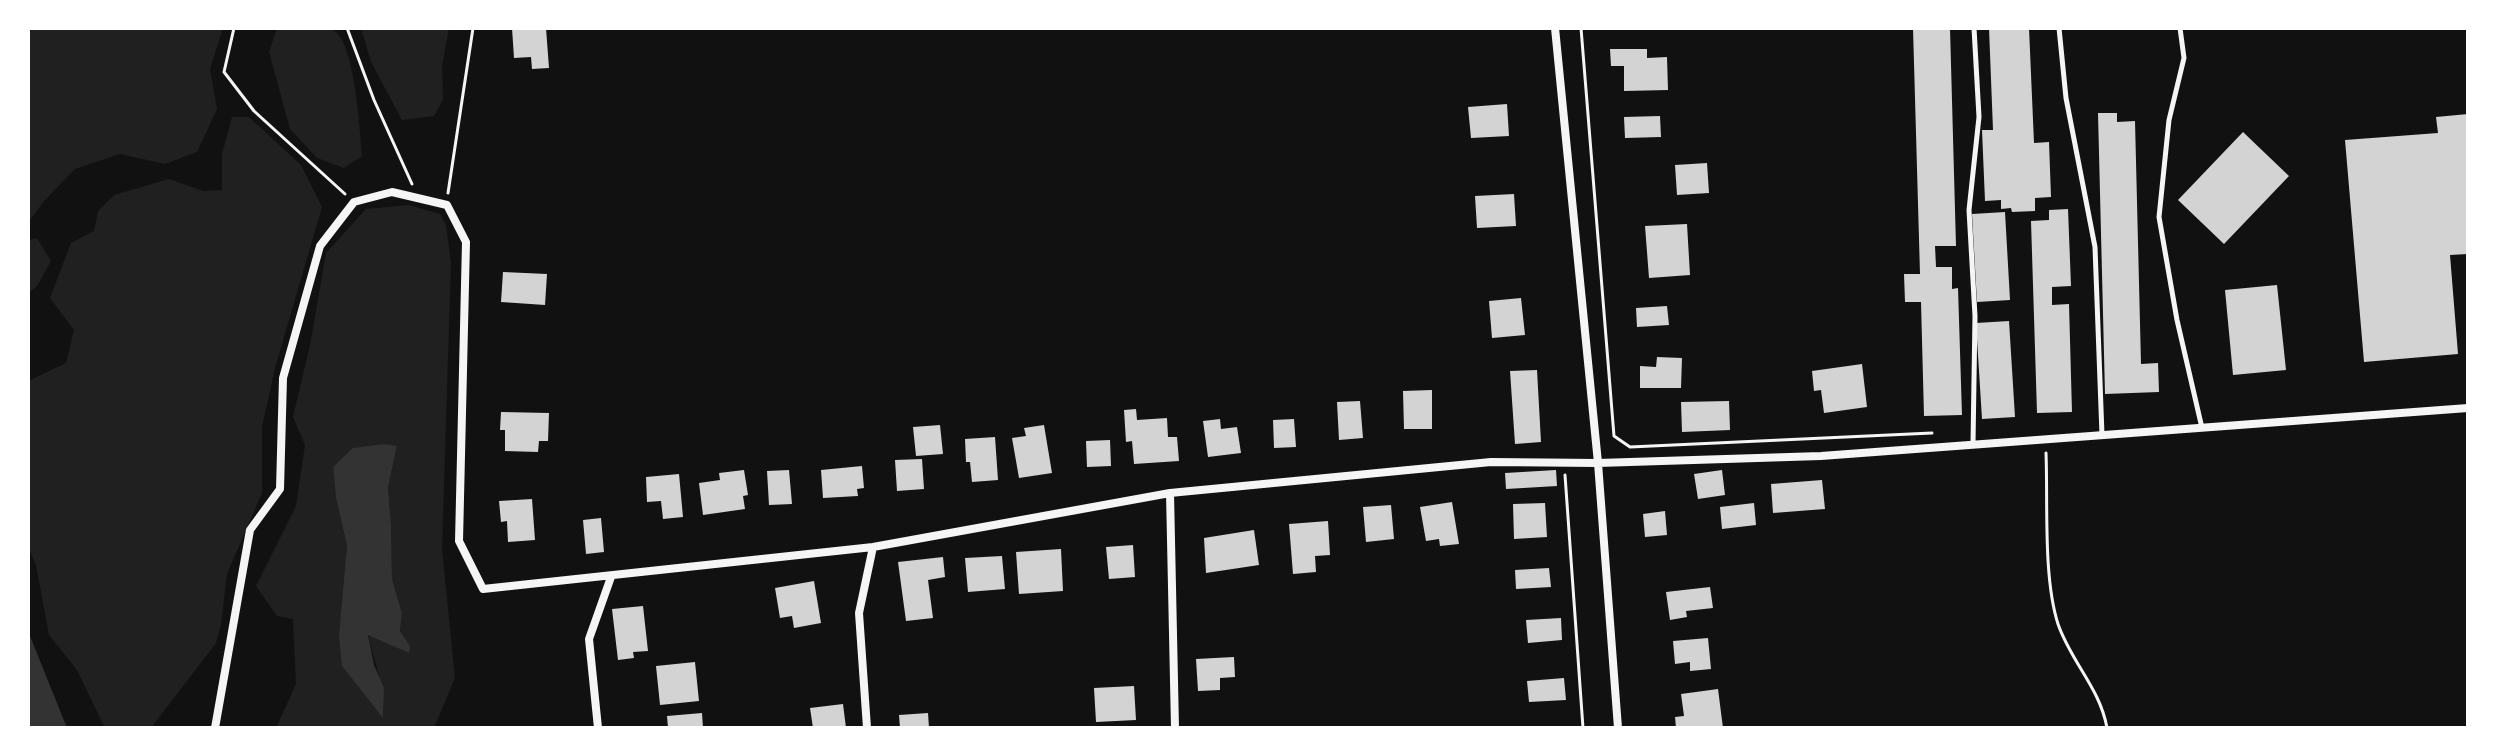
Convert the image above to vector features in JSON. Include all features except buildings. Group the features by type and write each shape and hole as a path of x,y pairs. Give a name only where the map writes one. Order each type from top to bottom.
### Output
{"street":[{"path":"1555,28 1598,463 1618,728"},
{"path":"215,728 250,530 280,489 283,378 320,246 354,202 392,192 447,205 466,242 459,541 483,589 873,547 1170,493 1491,462 1598,463 1821,456 2468,408"},
{"path":"1170,493 1175,728"},
{"path":"867,728 859,613 873,547"},
{"path":"598,728 589,639 611,577"}],"lane":[{"path":"1973,444 1975,316 1969,210 1979,117 1974,28"},
{"path":"2059,28 2066,98 2095,247 2102,435"},
{"path":"2180,28 2184,58 2169,120 2159,217 2177,320 2202,429"}],"path":[{"path":"234,28 224,72 254,111 354,202"},
{"path":"347,28 374,100 419,198"},
{"path":"447,205 473,28"},
{"path":"1581,28 1614,436 1630,447 1942,433"},
{"path":"2046,439 2050,591 2057,622 2070,656 2096,693 2107,728"},
{"path":"1564,463 1583,728"}],"shaded area":[{"path":"322,27 333,30 347,51 358,108 362,156 344,168 317,158 290,129 269,52 277,28"},
{"path":"28,28 223,28 210,69 217,109 197,152 165,164 120,154 75,169 28,223"},
{"path":"361,28 449,28 442,66 443,100 434,116 402,120 371,62"},
{"path":"232,117 249,117 301,165 322,207 275,368 262,427 262,493 227,574 216,643 151,728 105,728 77,670 49,635 36,565 28,547 28,381 66,363 74,330 50,298 71,243 94,231 98,211 114,195 169,179 203,191 222,190 222,154"},
{"path":"409,205 440,214 446,225 451,263 442,549 455,678 434,728 276,728 296,684 293,619 277,616 256,586 296,506 305,445 293,417 310,345 326,253 366,209","holes":["383,444 397,447 388,486 392,579 402,613 400,631 410,646 408,653 368,633 381,685 383,717 342,666 347,546 336,498 333,467"]},
{"path":"37,238 51,261 37,286 28,294 28,240"},
{"path":"383,444 397,446 388,487 392,579 402,613 400,631 410,646 409,653 368,635 374,665 384,688 383,718 342,666 339,636 347,546 336,498 333,467 353,448"},
{"path":"28,631 67,728 28,728"}]}
